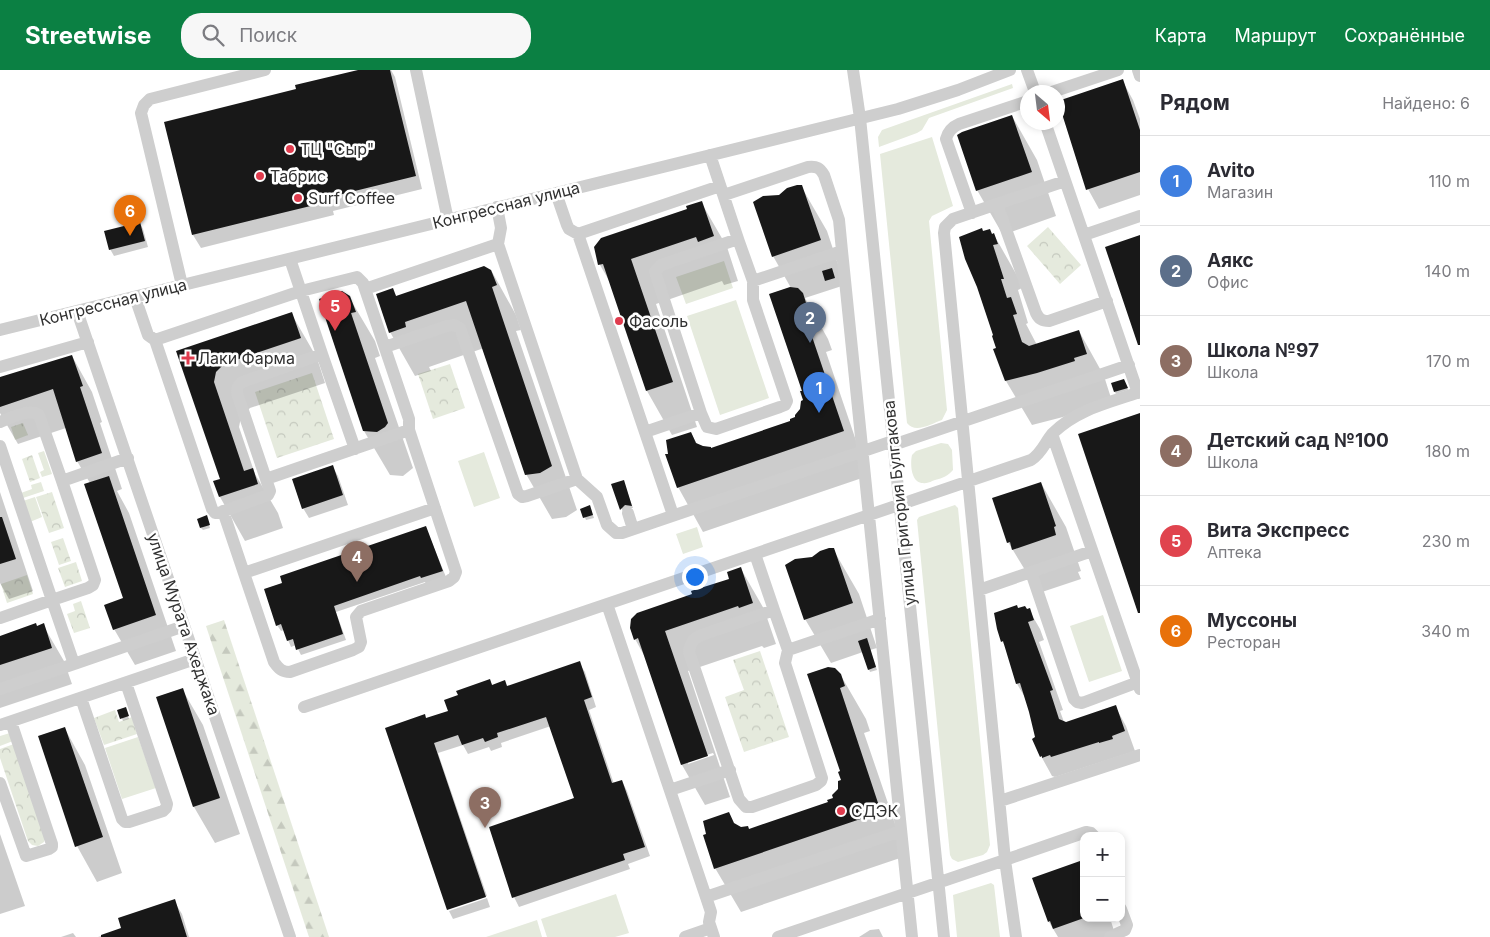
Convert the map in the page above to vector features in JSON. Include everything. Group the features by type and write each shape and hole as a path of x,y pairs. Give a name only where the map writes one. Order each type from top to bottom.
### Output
{"street":[{"path":"182,285 141,113 144,105 150,99 265,70"},
{"path":"416,70 448,220"},
{"name":"улица Григория Булгакова","path":"853,70 860,118 944,937"},
{"name":"Конгрессная улица","path":"0,330 898,109 958,90 1010,70"},
{"path":"1027,70 1032,85"},
{"path":"1065,88 1118,70"},
{"path":"1138,70 1140,76"},
{"path":"972,213 946,139 948,132 960,124 1020,104"},
{"path":"304,707 607,604 733,565 755,554 1031,460 1038,455 1052,434 1077,414 1139,392 1048,130"},
{"path":"710,155 753,282 753,300 787,401 785,405 780,407 716,429 707,428 654,272 661,265 738,238"},
{"path":"578,234 692,198 808,167 815,166 824,175 839,220 912,937"},
{"path":"1016,937 1005,860 944,233 948,222 1065,181"},
{"path":"556,193 569,229 578,234 673,515"},
{"path":"997,204 1039,318 1049,321 1107,301"},
{"path":"497,208 501,228 498,244 577,479 597,497 610,529 616,533 633,529 862,451 962,422 1129,365"},
{"path":"1084,235 1140,216"},
{"path":"365,289 383,286 498,244"},
{"path":"753,282 842,251"},
{"path":"290,259 355,449"},
{"path":"154,340 301,291 357,277 361,280 409,419 409,430 456,567 454,577 449,581 360,611 356,617 362,642 359,647 290,672 284,672 274,662 224,511"},
{"path":"135,297 148,334 154,340 211,491 214,513 268,495 269,488 237,393 240,383 322,354"},
{"name":"улица Мурата Ахеджака","path":"77,311 290,937"},
{"path":"384,347 447,326 454,325 460,328 518,494 522,497 527,496 577,479"},
{"path":"0,367 88,342"},
{"path":"0,422 28,412 34,412 39,415 95,580 88,588 0,618"},
{"path":"645,432 701,413"},
{"path":"266,479 409,430"},
{"path":"1031,572 1074,699 1082,703 1139,686 1052,434"},
{"path":"0,446 74,664"},
{"path":"62,481 128,458"},
{"path":"244,573 435,508"},
{"path":"628,513 633,529"},
{"path":"979,590 1092,551"},
{"path":"755,554 788,650 785,663 822,773 821,781 816,785 752,807 746,807 740,799 690,652 690,645 699,636 774,610"},
{"path":"607,604 712,912 709,922 713,932 685,937"},
{"path":"788,650 880,619"},
{"path":"0,689 184,626"},
{"path":"0,783 26,856 49,849 52,847 52,844 5,724 196,659"},
{"path":"81,698 122,819 125,822 129,822 155,814 166,808 167,804 126,682"},
{"path":"1000,801 1140,756"},
{"path":"670,790 730,770"},
{"path":"706,897 901,831"},
{"path":"778,937 798,934 908,893 1080,834"},
{"path":"1110,937 1125,930 1127,925 1125,920"}],"green space":[{"path":"1012,84 1013,88 929,118 922,130 917,133 879,147 878,137 882,130"},
{"path":"932,137 953,206 932,216 929,221 947,410 942,420 923,427 914,428 907,423 880,154"},
{"path":"1048,227 1081,265 1060,284 1027,246"},
{"path":"724,261 733,288 686,304 676,277"},
{"path":"736,300 769,398 720,415 687,316"},
{"path":"450,364 465,408 433,419 418,374"},
{"path":"312,373 334,439 277,458 255,392"},
{"path":"23,423 28,435 15,440 11,427"},
{"path":"941,443 948,444 952,450 953,470 947,475 926,483 919,482 912,472 912,455 916,451"},
{"path":"44,451 52,474 42,477 40,472 44,470 38,453"},
{"path":"484,452 500,498 474,507 458,461"},
{"path":"32,455 40,478 30,482 22,459"},
{"path":"41,482 44,491 23,498 21,493 32,489 31,485"},
{"path":"52,492 64,528 49,533 36,497"},
{"path":"35,497 42,517 30,522 23,501"},
{"path":"955,505 958,508 990,845 987,852 983,855 958,862 952,859 950,855 917,520 919,517"},
{"path":"697,527 703,547 683,554 676,534"},
{"path":"63,538 71,561 59,565 51,542"},
{"path":"76,562 82,581 65,587 58,568"},
{"path":"27,575 33,594 7,603 1,584"},
{"path":"81,601 90,628 74,633 67,614 75,611 73,604"},
{"path":"1103,615 1122,671 1089,682 1070,626"},
{"path":"224,620 329,937 309,937 206,626"},
{"path":"760,651 789,737 744,752 725,697 744,690 733,660"},
{"path":"115,710 119,722 132,717 137,734 104,745 94,718"},
{"path":"10,733 13,741 0,746 0,736"},
{"path":"138,737 156,788 122,799 105,748"},
{"path":"14,744 45,839 38,846 32,845 28,841 0,758 0,749"},
{"path":"991,883 994,885 1000,937 957,937 953,895"},
{"path":"616,894 629,933 615,937 547,937 541,919"},
{"path":"537,920 542,937 486,937"}],"building":[{"name":"ТЦ \"Сыр\"","path":"358,70 390,70 416,176 326,198 327,202 192,235 164,122 296,89 295,85"},
{"path":"1123,79 1140,130 1140,172 1086,190 1065,123 1065,99"},
{"path":"1012,115 1032,172 976,191 957,135"},
{"path":"802,185 821,240 772,257 753,202 763,196 779,195 787,188"},
{"path":"702,201 714,236 698,242 696,237 631,259 673,382 646,391 603,264 598,265 594,247 601,238 687,209 686,206"},
{"path":"140,222 145,241 109,250 104,231"},
{"path":"982,228 983,231 990,229 992,234 994,233 998,244 993,245 1004,279 1001,279 1007,298 1011,297 1017,314 1013,315 1022,342 1029,346 1079,330 1087,354 1074,358 1075,361 1005,381 993,349 996,348 993,335 977,287 965,259 959,237"},
{"path":"1140,235 1140,345 1138,345 1105,247"},
{"path":"484,266 491,270 497,285 492,287 552,466 540,473 525,475 466,301 405,322 406,327 389,333 376,294 393,288 396,296"},
{"path":"832,268 835,278 825,281 822,271"},
{"path":"790,287 798,288 803,293 807,306 802,307 844,431 677,488 665,454 668,454 666,440 691,432 696,443 711,448 790,421 800,409 801,401 803,400 800,391 802,391 769,294"},
{"path":"342,291 350,296 356,312 351,313 388,423 377,432 363,431 319,299"},
{"path":"292,312 301,338 224,364 216,372 214,382 244,471 253,468 258,484 219,497 213,481 220,479 176,351"},
{"path":"72,355 83,386 80,387 102,453 76,462 53,389 0,407 0,377"},
{"path":"1124,379 1128,388 1114,392 1111,383"},
{"path":"1140,413 1140,613 1138,613 1078,434"},
{"path":"333,465 343,495 302,509 292,479"},
{"path":"109,476 156,615 113,630 104,605 123,598 84,484"},
{"path":"624,480 632,506 625,505 620,510 611,484"},
{"path":"1041,482 1056,526 1054,527 1056,535 1012,550 1010,542 1007,543 992,498"},
{"path":"590,505 593,515 583,518 580,509"},
{"path":"207,515 210,525 200,528 197,519"},
{"path":"0,517 2,517 16,559 0,564"},
{"path":"426,526 443,571 421,578 420,576 334,606 343,634 296,650 293,639 287,641 281,624 276,626 264,589 282,583 280,576"},
{"path":"834,548 853,603 804,620 785,565 795,559 812,557 820,551"},
{"path":"741,567 753,603 739,608 738,606 665,631 708,756 681,765 638,638 634,640 630,628 631,619 637,613 692,594 691,591 729,579 727,572"},
{"path":"1017,605 1018,608 1025,606 1027,609 1030,608 1034,620 1028,622 1053,690 1050,691 1059,719 1066,722 1116,705 1125,731 1112,736 1113,739 1051,757 1050,755 1040,757 1032,739 1035,737 1020,683 1016,684 1003,641 1001,642 994,613"},
{"path":"36,623 37,626 44,623 52,648 0,665 0,636"},
{"path":"867,638 876,667 868,670 858,641"},
{"path":"580,661 592,697 584,700 612,783 622,780 645,847 623,854 625,860 512,898 489,827 574,798 546,717 497,733 498,737 485,742 483,738 462,745 458,735 434,743 486,897 447,910 385,728 425,714 426,718 448,711 444,700 458,695 456,691 490,679 492,685 505,680 507,686"},
{"path":"828,667 835,668 841,674 845,686 840,688 881,812 714,869 703,835 706,834 703,821 729,812 734,823 741,827 748,826 749,829 828,802 827,800 833,798 832,795 838,789 838,781 841,780 838,772 840,771 807,674"},
{"path":"183,688 220,798 193,807 156,697"},
{"path":"126,707 129,716 120,719 117,710"},
{"path":"65,727 103,837 75,847 38,736"},
{"path":"1080,861 1080,919 1053,929 1050,921 1048,922 1032,878"},
{"path":"175,899 187,937 101,937 101,935 121,928 118,918"}],"place":[{"name":"ТЦ \"Сыр\"","path":"290,149"},
{"name":"Табрис","path":"260,176"},
{"name":"Surf Coffee","path":"298,198"},
{"name":"Муссоны","path":"130,236"},
{"name":"Фасоль","path":"619,321"},
{"name":"Вита Экспресс","path":"335,331"},
{"name":"Аякс","path":"810,343"},
{"name":"Лаки Фарма","path":"188,358"},
{"name":"Avito","path":"819,413"},
{"name":"Детский сад №100","path":"357,582"},
{"name":"СДЭК","path":"841,811"},
{"name":"Школа №97","path":"485,828"}]}
